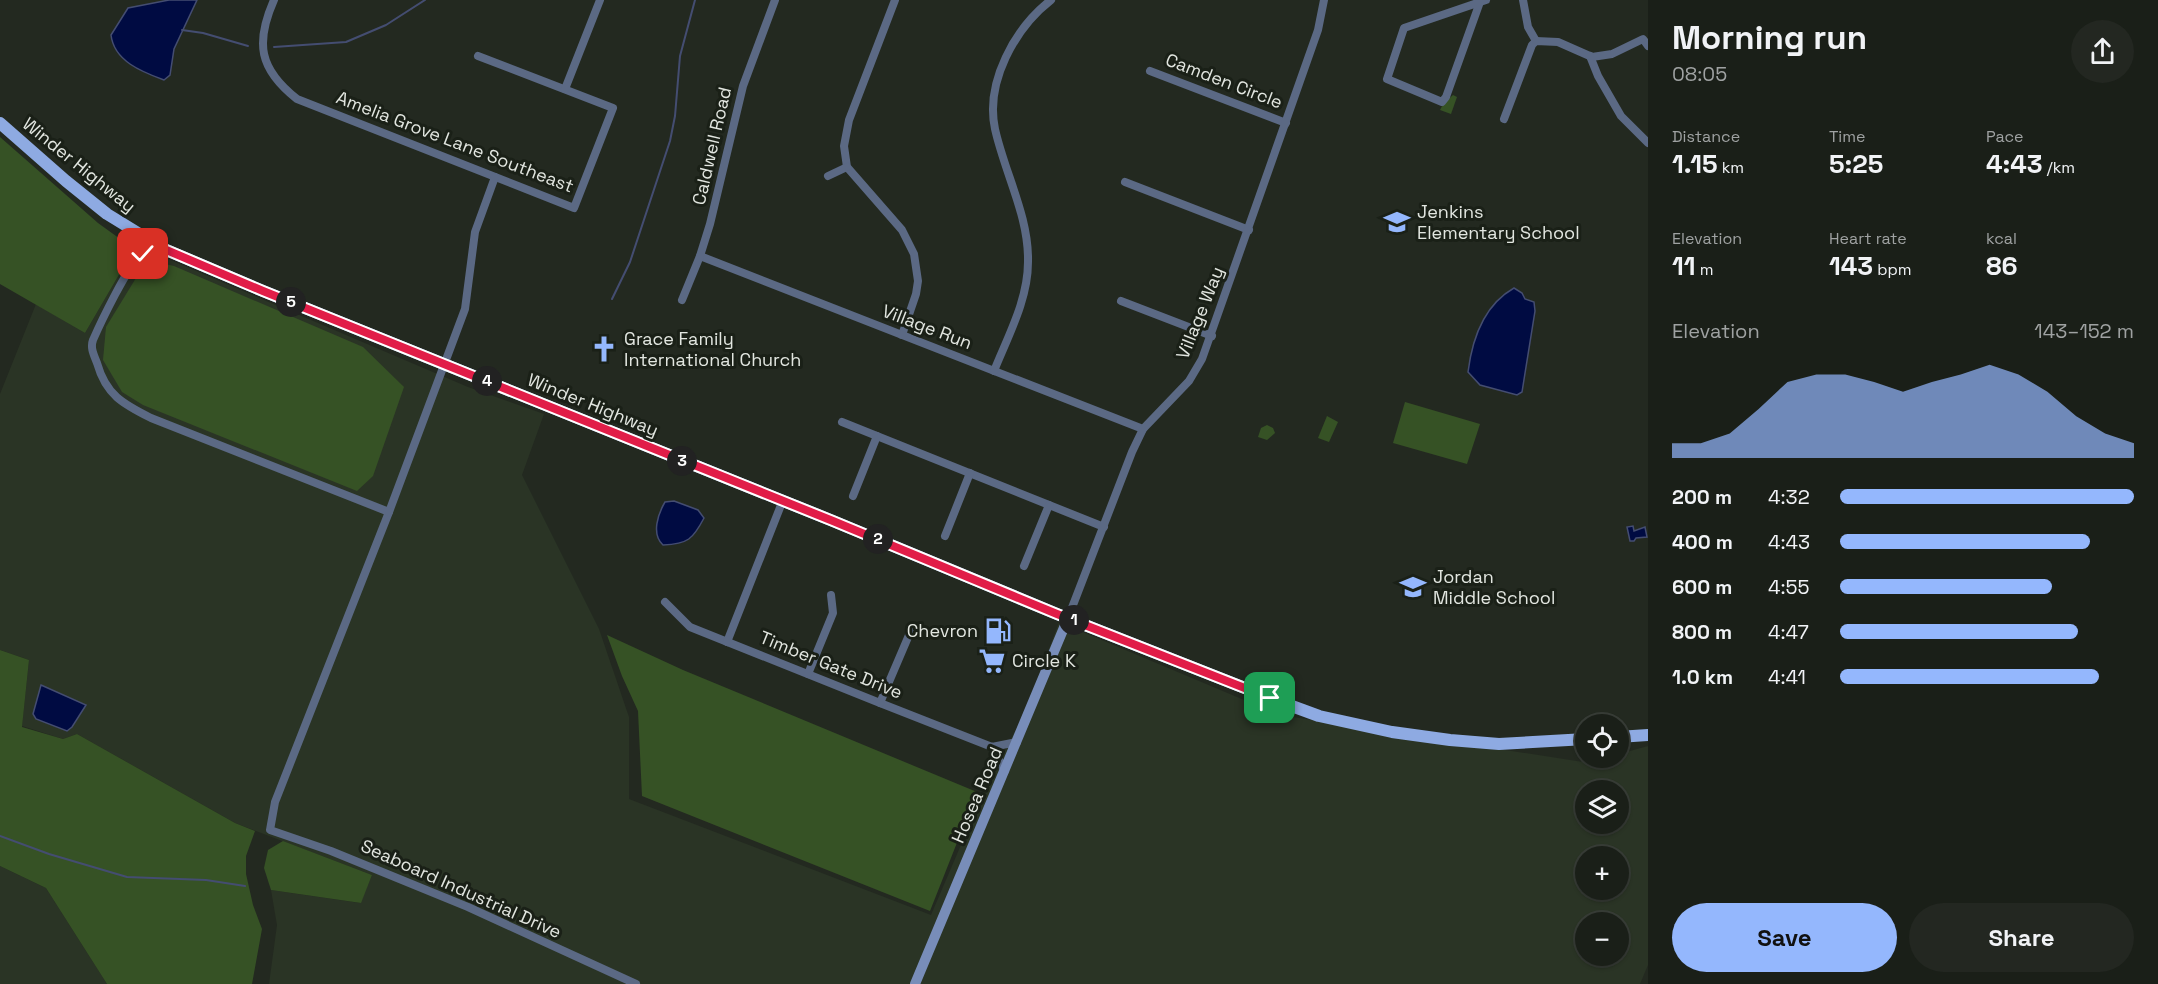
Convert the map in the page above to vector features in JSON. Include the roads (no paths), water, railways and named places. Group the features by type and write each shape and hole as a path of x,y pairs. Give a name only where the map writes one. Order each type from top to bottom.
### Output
{"main road":[{"name":"Winder Highway","path":"0,123 81,194 127,227 164,249 1068,618 1319,716 1392,732 1450,740 1499,744 1575,740"},
{"path":"1629,736 1648,735"}],"street":[{"name":"Amelia Grove Lane Southeast","path":"274,0 264,22 262,44 268,66 281,86 297,99 574,208 613,108 478,56"},
{"path":"565,89 600,0"},
{"name":"Caldwell Road","path":"682,300 700,256 713,213 743,86 775,0"},
{"path":"896,0 849,120 844,146 847,167 902,230 914,254 918,281 902,335"},
{"path":"994,371 1021,303 1027,284 1029,261 1026,230 994,127 994,100 1000,72 1020,30 1051,0"},
{"name":"Village Way","path":"1068,618 1128,460 1143,429 1189,381 1212,336 1318,30 1324,0"},
{"path":"1523,0 1528,27 1536,41"},
{"path":"1483,1 1446,97 1442,102 1388,80 1404,28 1483,1"},
{"path":"1504,119 1532,45 1536,41 1558,42 1590,56 1612,54 1643,39 1648,46"},
{"path":"1590,56 1598,76 1621,116 1648,143"},
{"name":"Camden Circle","path":"1150,71 1286,123"},
{"path":"828,176 847,167"},
{"path":"164,249 146,252 138,258 106,310 91,345 104,381 118,400 151,418 389,512 465,309 475,232 495,177"},
{"path":"1125,182 1249,230"},
{"path":"127,227 136,241 138,258"},
{"name":"Village Run","path":"700,256 1143,429"},
{"path":"1121,301 1212,336"},
{"path":"842,422 1104,526"},
{"path":"853,496 877,436"},
{"path":"945,536 970,473"},
{"path":"727,642 783,500"},
{"path":"1024,566 1049,505"},
{"name":"Seaboard Industrial Drive","path":"389,512 275,802 270,830 331,851 468,908 636,984"},
{"path":"808,674 833,613 831,595"},
{"name":"Timber Gate Drive","path":"665,602 690,627 992,747"},
{"name":"Hosea Road","path":"915,984 1068,618"},
{"path":"880,703 912,628"},
{"path":"1005,771 992,747 1017,742"}],"waterway":[{"path":"274,47 346,42 386,25 425,0"},
{"path":"612,299 630,262 670,141 675,116 680,56 695,0"},
{"path":"182,30 203,33 248,46"},
{"path":"0,836 49,854 127,877 206,880 245,886"}],"place":[{"name":"Jenkins Elementary School","path":"1397,222"},
{"name":"Grace Family International Church","path":"604,349"},
{"name":"Jordan Middle School","path":"1413,587"},
{"name":"Chevron","path":"998,631"},
{"name":"Circle K","path":"992,661"}]}
